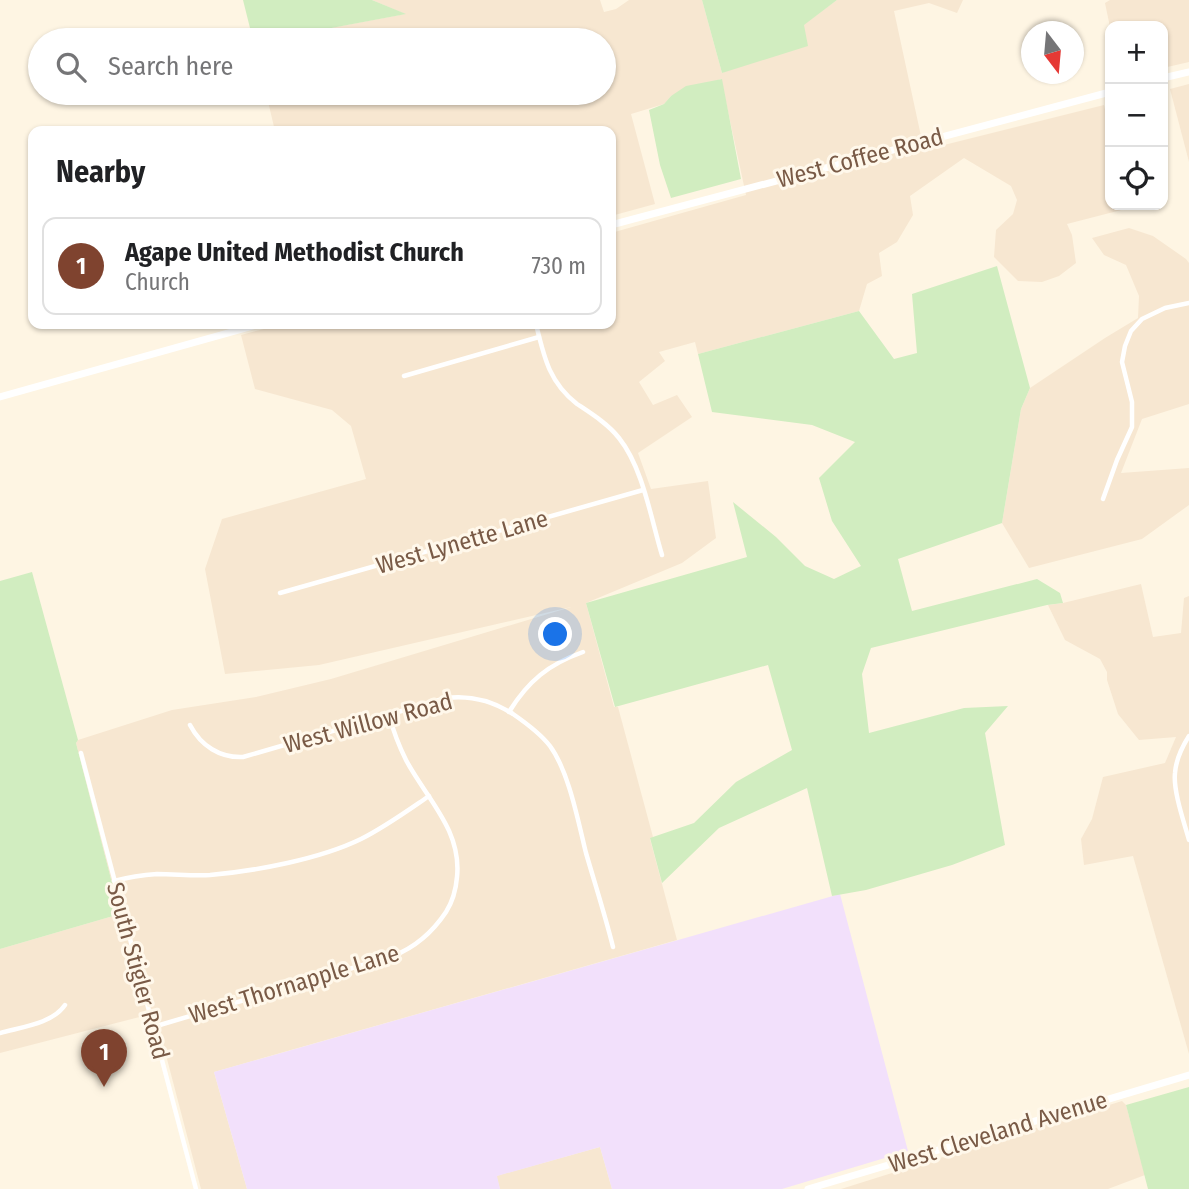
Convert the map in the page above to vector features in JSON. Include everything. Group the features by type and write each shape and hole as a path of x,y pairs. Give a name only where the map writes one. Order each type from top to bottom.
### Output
{"street":[{"path":"1168,77 1189,72"},
{"name":"West Coffee Road","path":"616,224 1105,93"},
{"path":"1103,499 1132,427 1132,401 1122,362 1130,331 1142,319 1166,308 1189,303"},
{"path":"0,397 242,329"},
{"path":"537,329 545,360 554,380 565,393 618,437 633,459 662,555"},
{"path":"404,376 539,337"},
{"name":"West Lynette Lane","path":"280,593 643,490"},
{"path":"509,712 539,675 558,662 583,652"},
{"name":"West Willow Road","path":"190,725 194,733 212,750 243,757 454,697 489,702 509,712 538,734 558,759 613,947"},
{"path":"114,881 157,874 224,874 323,854 368,835 429,796 407,760 389,715"},
{"path":"1189,736 1176,763 1175,779 1189,840"},
{"name":"South Stigler Road","path":"80,753 196,1189"},
{"name":"West Thornapple Lane","path":"153,1027 393,956 414,946 430,933 450,905 458,870 450,833 429,796"},
{"path":"0,1033 48,1019 65,1005"},
{"name":"West Cleveland Avenue","path":"808,1189 1189,1075"}],"shaded area":[{"path":"372,0 600,0 604,12 616,9 629,0 702,0 722,73 803,25 837,0 963,0 957,13 929,3 894,11 924,150 1104,105 1105,210 1121,210 1067,224 1072,235 1076,263 1059,276 1042,282 1018,281 994,257 996,230 1013,214 1017,200 1011,186 964,158 910,196 913,215 897,242 879,253 882,276 867,284 859,311 698,354 695,342 659,352 665,361 639,382 653,405 677,395 692,417 638,453 651,489 708,481 716,538 682,563 586,603 614,707 618,707 677,940 214,1072 247,1189 201,1189 155,1013 0,1053 0,949 120,914 76,743 78,740 172,710 256,697 331,679 571,607 319,665 225,674 205,569 222,519 366,479 351,426 332,410 255,389 241,335 264,329 616,329 616,232 746,195 721,79 671,96 664,104 631,114 655,204 616,215 616,126 274,126 269,105 616,105 616,28 330,28 405,14"},
{"path":"1110,0 1189,0 1189,62 1168,67 1168,21 1109,21 1105,3"},
{"path":"1189,84 1189,162 1170,89"},
{"path":"1129,228 1153,236 1189,263 1189,404 1142,419 1121,473 1189,468 1189,505 1142,539 1029,568 1002,523 1021,409 1030,388 1138,318 1139,296 1126,265 1104,255 1092,238"},
{"path":"1141,584 1153,637 1181,633 1184,598 1189,596 1189,1054 1133,856 1084,865 1081,839 1092,819 1103,777 1165,763 1176,737 1139,740 1118,714 1107,672 1100,659 1065,640 1048,605"},
{"path":"840,894 908,1151 782,1189 612,1189 600,1147 497,1176 500,1189 247,1189 214,1072"},
{"path":"1122,1101 1126,1105 1145,1175 1108,1189 841,1189"},
{"path":"600,1147 612,1189 500,1189 496,1176"}],"green space":[{"path":"243,0 372,0 406,14 331,28 250,28"},
{"path":"702,0 837,0 804,25 808,46 722,73"},
{"path":"722,79 741,179 671,198 660,165 649,110 664,104 686,86"},
{"path":"997,266 1030,388 1021,409 1002,523 898,559 912,611 1037,579 1060,593 1063,603 871,648 862,674 869,733 964,708 1008,706 985,733 1005,845 952,865 866,890 832,896 807,788 719,828 662,883 650,838 694,823 736,782 792,750 768,665 615,707 586,603 747,557 733,502 776,537 805,566 834,579 861,566 832,521 819,478 855,442 812,425 712,412 698,354 859,311 894,359 917,353 912,294"},
{"path":"32,572 78,740 76,743 120,914 0,949 0,581"},
{"path":"1189,1087 1189,1189 1148,1189 1126,1105"}],"place":[{"name":"Agape United Methodist Church","path":"104,1087"}]}
